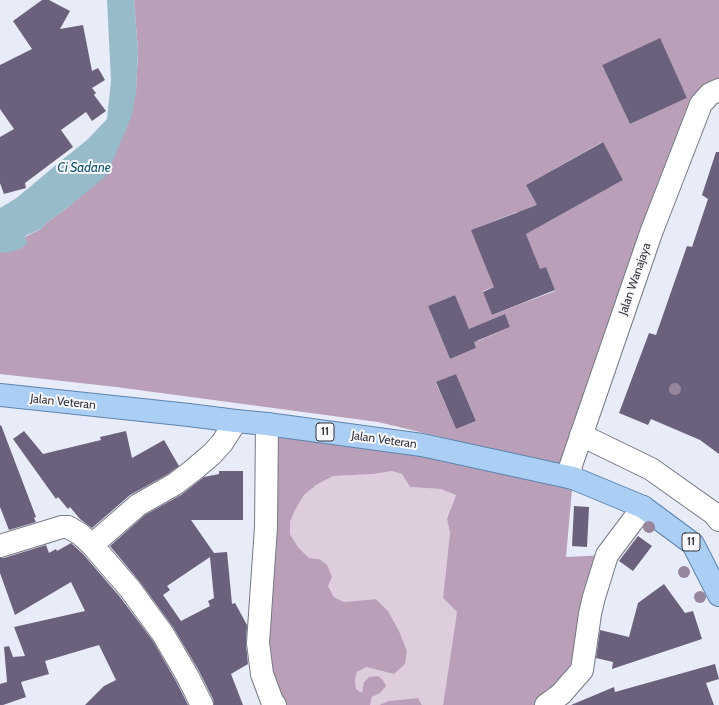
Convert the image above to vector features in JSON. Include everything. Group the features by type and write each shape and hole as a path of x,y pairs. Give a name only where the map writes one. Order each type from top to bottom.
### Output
{"main road":[{"name":"Jalan Veteran","path":"0,395 267,424 422,445 573,478 643,507 692,544 719,595"}],"street":[{"name":"Jalan Wanajaya","path":"573,478 570,468 649,238 701,104 710,94 719,90"},
{"path":"92,545 138,505 176,484 212,454 222,443 236,421"},
{"path":"267,424 266,527 258,644 262,674 272,701 275,705"},
{"path":"582,435 651,469 713,513 719,520"},
{"path":"546,705 561,694 582,670 592,604 607,555 643,507"},
{"path":"0,546 62,527 68,527 80,534 92,545 130,589 163,634 202,705"}],"shaded area":[{"path":"134,0 719,0 719,90 710,94 570,468 378,422 116,387 0,374 0,253 41,229 46,223 72,204 136,92 138,51","holes":["659,39 687,98 630,124 602,65","602,142 623,180 547,222 526,185","517,212 534,254 471,230","546,267 555,291 492,315 483,291","455,295 476,348 450,359 428,306","505,315 510,327 478,341 472,328","456,374 476,421 456,429 436,383"]},
{"path":"267,424 573,478 566,557 607,555 582,670 535,705 443,705 457,612 443,598 450,533 447,519 456,495 441,489 410,487 402,474 392,471 373,474 333,476 316,485 304,495 290,522 290,534 298,547 309,558 319,559 327,565 332,577 328,586 334,597 344,602 376,599 388,611 399,631 407,651 405,664 394,674 366,667 357,672 355,680 356,689 362,693 364,682 369,677 378,676 383,680 386,686 380,693 372,697 370,705 275,705 262,674"},
{"path":"392,471 402,474 410,487 441,489 456,494 447,519 450,533 443,598 457,612 443,705 422,705 417,698 389,701 379,705 370,705 372,697 380,693 369,677 364,682 362,693 356,689 355,680 357,672 366,667 394,674 407,651 399,631 388,611 376,599 344,602 334,597 328,586 319,559 309,558 298,547 290,534 290,522 295,510 304,495 316,485 333,476 373,474"},
{"path":"418,698 422,705 379,705 389,701"}],"water":[{"name":"Ci Sadane","path":"107,0 134,0 138,51 136,92 132,115 114,158 105,177 46,223 41,229 25,236 27,243 22,248 10,252 0,253 0,208 15,199 87,140 107,119 111,81"}],"building":[{"path":"42,0 49,0 70,11 60,29 83,25 92,71 98,68 105,80 92,88 96,93 94,95 106,111 92,121 86,112 61,130 73,147 25,183 26,188 4,194 0,183 0,137 14,129 0,109 0,65 32,49 13,21"},
{"path":"660,38 687,98 630,124 602,65"},
{"path":"603,142 623,180 526,234 540,269 546,267 555,290 492,315 483,292 494,287 471,230 537,205 526,185"},
{"path":"716,152 719,152 719,454 700,440 651,419 648,425 619,413 649,333 656,335 687,246 692,247 708,199 702,195"},
{"path":"455,295 469,329 505,314 510,327 474,342 476,348 450,359 428,306"},
{"path":"456,374 476,421 456,429 436,382"},
{"path":"1,425 36,517 34,518 36,522 9,530 0,507"},
{"path":"24,431 43,454 101,440 100,437 126,431 132,458 164,440 179,466 168,474 130,495 92,528 80,519 70,507 68,509 58,497 56,499 13,439"},
{"path":"219,471 243,471 243,520 191,520 214,553 227,552 232,604 235,603 247,625 246,644 248,664 231,674 243,705 214,705 213,699 199,671 173,627 140,582 110,546 145,515 181,495 204,477 219,474","holes":["210,557 214,598 208,601 210,606 181,621 163,595 170,590 167,586"]},
{"path":"574,506 589,507 587,547 572,546"},
{"path":"638,536 652,546 633,571 619,561"},
{"path":"71,543 83,554 120,597 153,641 188,705 85,705 104,686 116,680 99,645 45,661 49,674 21,682 26,697 0,705 0,684 7,682 4,647 9,646 13,657 25,656 14,627 85,611 71,582 15,615 0,573 0,558 46,545 49,553 56,549 57,551"},
{"path":"664,584 685,613 693,611 702,639 612,669 613,662 596,658 600,630 629,637 638,603"},
{"path":"715,664 719,679 706,683 714,705 571,705 614,687 615,692"}]}
